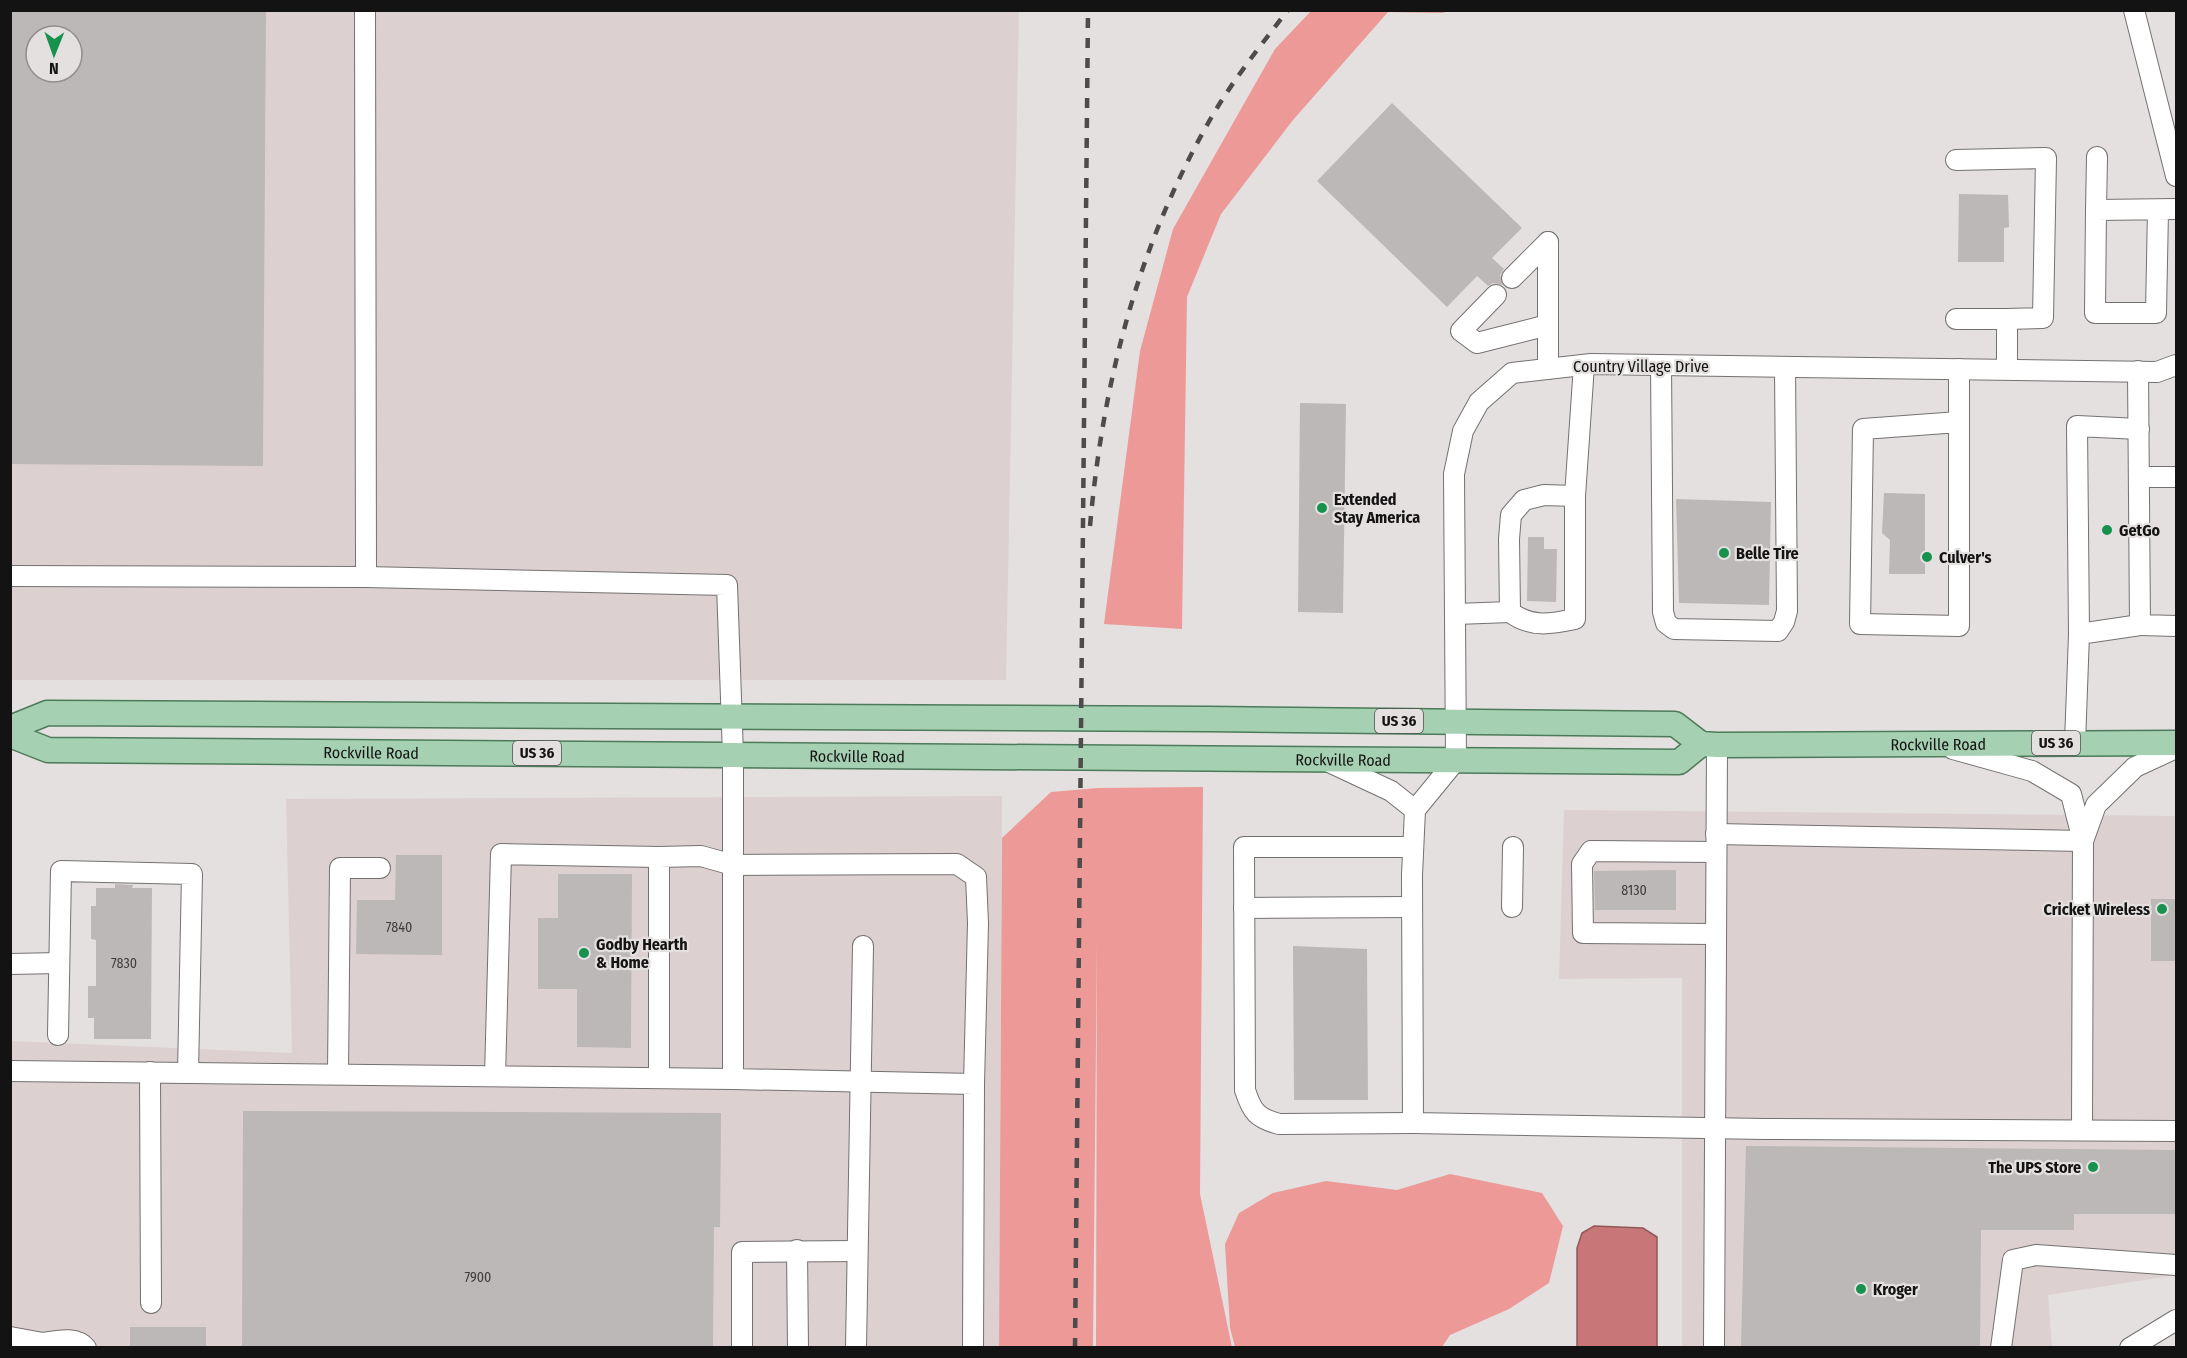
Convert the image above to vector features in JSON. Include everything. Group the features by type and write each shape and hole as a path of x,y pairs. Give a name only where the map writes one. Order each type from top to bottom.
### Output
{"main road":[{"name":"US 36","path":"10,728 47,713 1675,724 1709,744"},
{"name":"Rockville Road","path":"10,735 48,750 1679,762 1709,744 2176,743"}],"street":[{"path":"366,10 366,577"},
{"path":"2134,10 2176,176"},
{"path":"2096,210 2167,210 2156,313 2095,313 2096,210 2097,157"},
{"path":"1956,159 2046,158 2043,318 1956,319"},
{"path":"1512,278 1548,242 1548,369"},
{"path":"1496,295 1461,331 1477,343 1548,325"},
{"path":"2007,319 2007,369"},
{"path":"1456,614 1510,612 1521,621 1552,624 1575,619 1575,496 1584,365"},
{"name":"Country Village Drive","path":"1456,760 1455,474 1463,431 1479,402 1512,373 1584,365 2157,372 2176,365"},
{"path":"1661,365 1663,612 1666,623 1674,629 1767,631 1778,631 1787,611 1785,367"},
{"path":"1959,369 1959,422 1959,626 1860,624 1863,429 1959,422"},
{"path":"2138,371 2140,626"},
{"path":"2075,743 2079,634 2077,426 2139,429"},
{"path":"2139,477 2176,477"},
{"path":"1510,612 1511,515 1524,500 1544,495 1575,496"},
{"path":"10,576 366,577 727,585 733,754 733,1078"},
{"path":"2079,634 2140,626 2176,626"},
{"path":"1709,744 1716,843 1714,1347"},
{"path":"1936,744 2032,771 2071,794 2083,841 2082,1131"},
{"path":"2083,841 2096,805 2134,767 2176,748"},
{"path":"1323,759 1391,791 1415,810"},
{"path":"1413,1123 1412,907 1415,810 1456,760"},
{"path":"1716,933 1583,933 1582,864 1591,851 1716,843 2083,841"},
{"path":"1413,847 1244,847 1245,1090 1249,1103 1265,1120 1280,1124 1413,1123 1714,1128 2176,1131"},
{"path":"1512,906 1513,847"},
{"path":"495,1076 501,854 701,856 733,865 957,864 976,877 978,923 974,1084 973,1347"},
{"path":"659,857 659,1077"},
{"path":"338,1074 340,868 380,868"},
{"path":"58,1035 61,871 192,874 188,1073"},
{"path":"1244,908 1412,907"},
{"path":"856,1347 863,946"},
{"path":"10,964 59,963"},
{"path":"10,1071 659,1077 974,1084"},
{"path":"150,1072 152,1303"},
{"path":"797,1250 798,1347"},
{"path":"742,1347 742,1252 857,1251"},
{"path":"2001,1347 2013,1260 2036,1255 2176,1265"},
{"path":"2130,1347 2176,1320"},
{"path":"10,1337 43,1345 70,1340 86,1347"}],"shaded area":[{"path":"1312,10 1449,11 1442,13 1388,12 1293,120 1221,214 1187,297 1182,629 1104,624 1140,351 1173,229 1275,49"},
{"path":"11,11 1019,11 1006,680 11,680"},
{"path":"1203,787 1200,1194 1232,1347 1096,1347 1097,942 1093,1347 999,1347 1002,838 1051,792 1098,788"},
{"path":"1002,796 999,1347 11,1348 11,1041 292,1053 286,799"},
{"path":"1564,810 2176,816 2176,1275 2048,1295 2052,1347 1682,1347 1682,978 1559,979"},
{"path":"1450,1174 1542,1193 1563,1226 1549,1283 1509,1309 1450,1335 1442,1347 1235,1347 1230,1328 1225,1244 1239,1213 1273,1193 1326,1181 1397,1190"},
{"path":"1594,1226 1643,1228 1657,1237 1657,1347 1577,1347 1577,1248 1582,1233"}],"building":[{"path":"10,10 266,10 263,466 10,464"},
{"path":"1392,103 1522,228 1492,258 1504,269 1500,275 1503,285 1493,283 1488,286 1477,276 1447,307 1317,181"},
{"path":"1959,194 2008,195 2009,227 2004,228 2004,262 1958,262"},
{"name":"Extended Stay America","path":"1300,403 1346,404 1343,613 1298,612"},
{"path":"1884,493 1925,494 1925,574 1889,574 1890,540 1882,533"},
{"name":"Belle Tire","path":"1676,499 1771,502 1769,605 1679,603"},
{"path":"1528,537 1544,537 1544,549 1557,549 1556,602 1527,601"},
{"path":"396,855 442,855 442,955 356,954 357,900 395,900"},
{"path":"1676,870 1676,910 1595,910 1594,871"},
{"name":"Godby Hearth & Home","path":"558,874 632,874 631,1048 577,1047 577,989 538,989 538,918 558,918"},
{"path":"115,884 133,885 132,888 152,888 151,1039 94,1039 94,1018 88,1018 88,986 96,986 96,940 91,939 91,906 96,906 96,888 115,888"},
{"path":"2151,899 2176,899 2176,961 2151,961"},
{"path":"1293,946 1367,949 1368,1100 1294,1100"},
{"path":"243,1111 721,1113 720,1227 714,1227 713,1347 242,1347"},
{"name":"Kroger","path":"1746,1146 2176,1150 2176,1214 2074,1214 2074,1230 1981,1230 1980,1347 1741,1347"},
{"path":"130,1327 206,1327 206,1347 130,1347"}],"railway":[{"path":"1075,1348 1088,10"},
{"path":"1090,526 1104,419 1115,367 1128,315 1163,215 1185,166 1211,118 1248,63 1288,10"}],"place":[{"name":"Extended Stay America","path":"1322,508"},
{"name":"GetGo","path":"2107,530"},
{"name":"Belle Tire","path":"1724,553"},
{"name":"Culver's","path":"1927,557"},
{"name":"Cricket Wireless","path":"2162,909"},
{"name":"Godby Hearth & Home","path":"584,953"},
{"name":"The UPS Store","path":"2093,1167"},
{"name":"Kroger","path":"1861,1289"}]}
